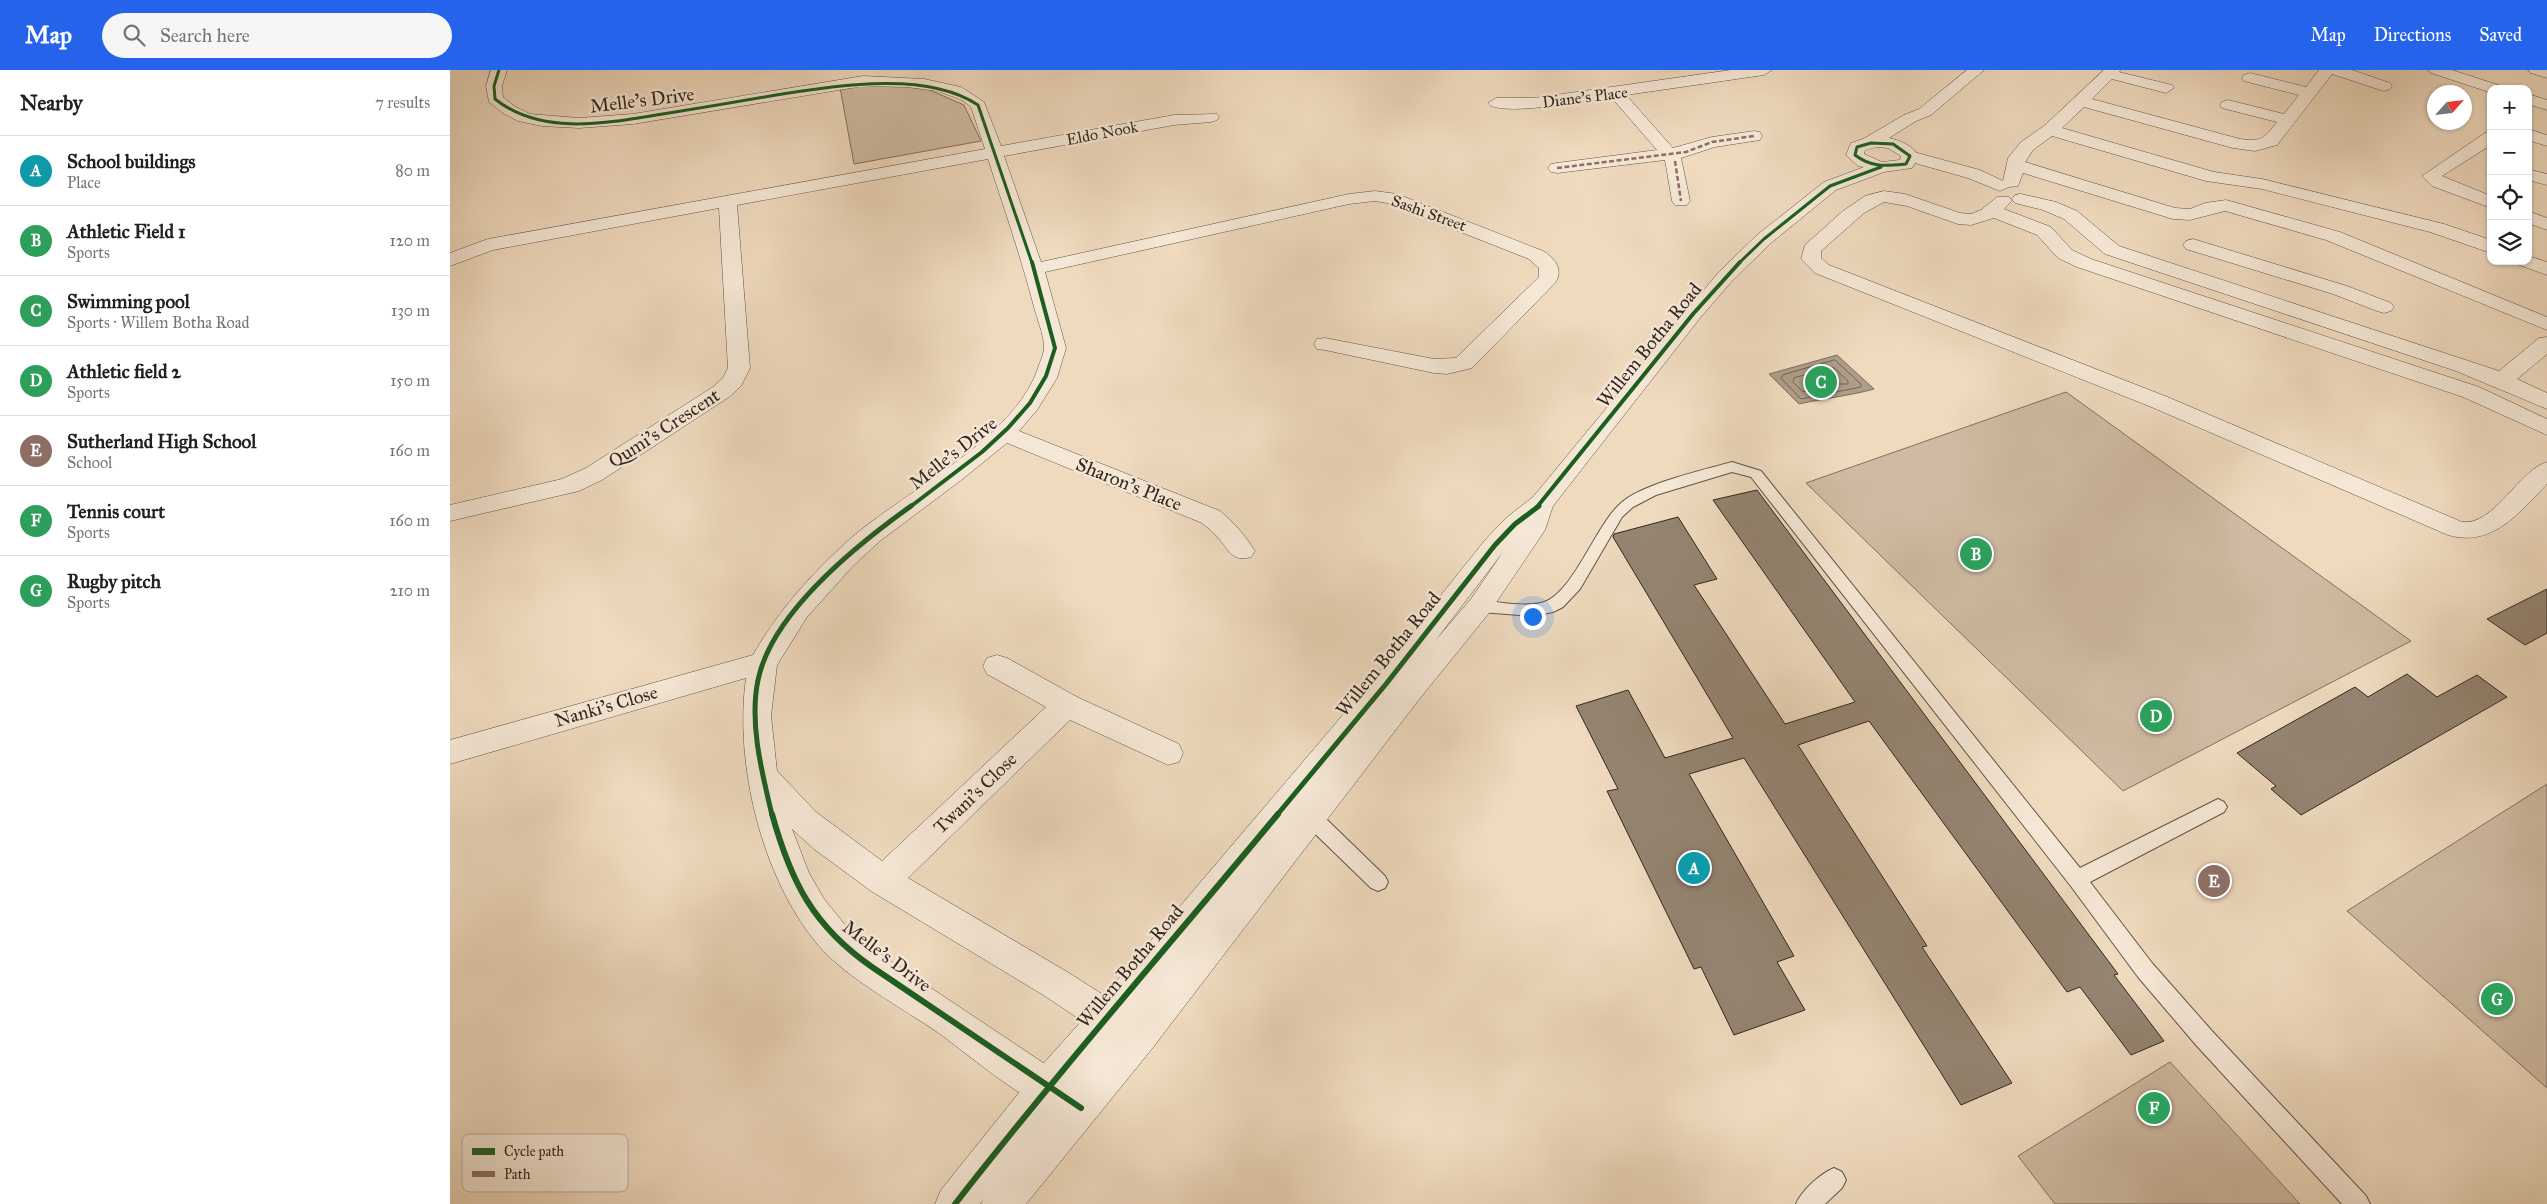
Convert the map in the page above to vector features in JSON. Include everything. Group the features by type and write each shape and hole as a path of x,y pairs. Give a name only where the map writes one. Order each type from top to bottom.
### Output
{"street":[{"name":"Melle's Drive","path":"499,70 494,86 495,98 507,111 526,118 558,123 633,119 850,82 898,81 927,85 953,91 975,102 1034,269 1055,348 1053,361 1032,402 1005,434 872,535 820,581 788,623 763,663 757,700 758,738 762,774 786,858 806,900 832,935 876,970 1047,1087 1081,1108"},
{"name":"Diane's Place","path":"1496,103 1534,103 1616,93 1764,70"},
{"path":"1905,158 1908,137 1925,112 1976,70"},
{"path":"2080,101 2247,146 2264,145 2271,141 2326,70"},
{"path":"2337,70 2384,86"},
{"path":"2436,70 2487,86"},
{"path":"2536,70 2547,73"},
{"path":"2166,88 2111,72 2050,130 2027,146 2017,158 2012,182 1983,217 1966,220 1899,198 1884,197 1871,200 1812,249 1811,259 1822,269 2157,401 2450,527 2471,532 2482,527 2509,507 2547,470"},
{"path":"927,85 944,75"},
{"path":"2250,78 2308,92"},
{"path":"1616,93 1672,158 1681,201"},
{"path":"2532,100 2547,105"},
{"path":"2228,105 2288,120"},
{"path":"1869,143 1910,118 1925,112"},
{"name":"Eldo Nook","path":"994,154 1174,120 1211,117"},
{"path":"2050,130 2212,178 2262,184 2437,228 2487,247"},
{"path":"2532,135 2547,141"},
{"path":"1557,168 1672,158 1712,142 1754,136"},
{"path":"2487,140 2431,174 2431,178 2450,188 2487,202"},
{"path":"1869,143 1895,145 1905,158 1934,179 1961,188 2002,196 2067,213 2076,219 2099,242 2112,250 2502,380 2547,402"},
{"name":"Willem Botha Road","path":"1830,186 1834,178 1855,155 1857,147 1869,143"},
{"path":"2467,152 2487,159"},
{"path":"450,260 488,245 994,154"},
{"path":"1855,155 1864,162 1881,167 1905,158 1951,166 1981,176 2044,231 2065,254 2075,260 2472,392 2547,428"},
{"path":"2015,165 2173,214 2192,216 2211,206 2226,205 2316,231 2547,324"},
{"path":"1934,179 1951,166"},
{"name":"Willem Botha Road","path":"955,1204 1047,1087 1108,1018 1386,684 1495,545 1515,524 1542,503 1686,321 1764,239 1830,186 1881,167"},
{"path":"2531,175 2547,180"},
{"name":"Sashi Street","path":"1034,269 1349,199 1375,196 1404,202 1536,255 1548,266 1550,274 1548,279 1464,363 1447,367 1434,366 1325,344"},
{"name":"Qumi's Crescent","path":"450,513 570,485 594,474 721,392 733,381 739,368 728,202"},
{"path":"2532,218 2547,224"},
{"path":"2193,245 2340,290 2384,307"},
{"path":"2532,264 2547,270"},
{"path":"2289,309 2305,279"},
{"path":"2197,301 2208,281"},
{"path":"2502,380 2547,343"},
{"name":"Sharon's Place","path":"1005,434 1211,517 1228,532 1242,551"},
{"name":"Willem Botha Road","path":"1001,1204 1138,1038 1311,817 1480,606 1532,530 1542,503"},
{"name":"Nanki's Close","path":"450,752 588,711 763,663"},
{"path":"998,666 1067,705 1168,753"},
{"name":"Twani's Close","path":"883,881 1067,705"},
{"path":"762,774 786,806 816,832 883,881 1138,1038"}],"lane":[{"path":"1480,606 1534,610 1547,608 1557,603 1574,585 1617,514 1628,504 1651,492 1732,466 1756,474 2078,879 2173,1004 2358,1204"},
{"path":"2078,879 2218,807"},
{"path":"1311,817 1378,882"},
{"path":"1808,1204 1834,1180"}],"shaded area":[{"path":"839,82 923,87 964,105 981,141 854,164"},
{"path":"2066,392 2411,641 2123,791 1806,483"},
{"path":"2547,784 2547,1088 2347,911"},
{"path":"2170,1062 2300,1204 2055,1204 2018,1156"}],"water":[{"path":"1837,355 1874,389 1799,404 1769,374"}],"building":[{"path":"1757,490 2118,974 2114,975 2164,1041 2131,1055 2080,987 2067,992 1869,721 1798,745 1927,946 1922,947 2012,1083 1961,1105 1744,758 1689,774 1794,956 1777,962 1805,1010 1734,1035 1701,967 1694,969 1607,791 1618,789 1576,706 1628,690 1665,758 1733,738 1613,537 1614,534 1678,517 1717,579 1694,585 1785,724 1855,702 1713,500"},
{"path":"2547,589 2547,633 2525,645 2487,619"},
{"path":"2407,674 2437,697 2477,675 2507,697 2301,815 2271,789 2276,786 2237,753 2355,687 2368,697"}],"marked path":[{"path":"1557,168 1686,152 1712,142 1754,136"},
{"path":"1675,161 1681,201"}],"cycle path":[{"path":"499,70 494,86 495,99 509,110 524,117 560,123 633,119 863,81 907,82 940,86 968,97 978,105 1034,269 1055,348 1046,376 1030,403 1008,428 982,452 859,546 812,591 786,624 764,661 758,680 756,704 757,731 760,759 779,839 800,888 817,917 830,934 872,967 1019,1068 1081,1108"},
{"path":"955,1204 1047,1087 1109,1017 1386,684 1495,545 1515,524 1542,503 1693,314 1725,277 1764,239 1830,186 1881,167 1906,164 1910,156 1906,151 1893,144 1878,142 1863,144 1857,147 1855,155 1864,162 1881,167"}],"place":[{"name":"Swimming pool","path":"1821,382"},
{"name":"Athletic Field 1","path":"1976,554"},
{"name":"Athletic field 2","path":"2156,716"},
{"name":"School buildings","path":"1694,868"},
{"name":"Sutherland High School","path":"2214,881"},
{"name":"Rugby pitch","path":"2497,999"},
{"name":"Tennis court","path":"2154,1108"}]}
